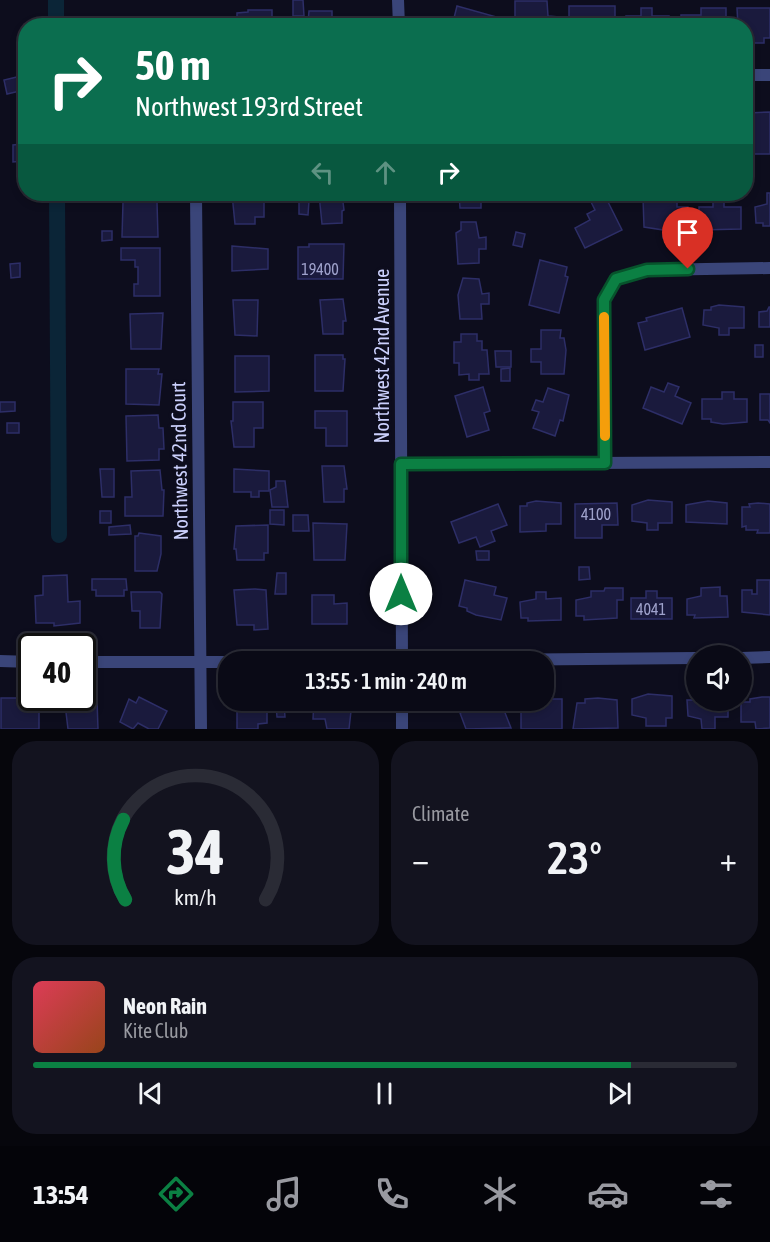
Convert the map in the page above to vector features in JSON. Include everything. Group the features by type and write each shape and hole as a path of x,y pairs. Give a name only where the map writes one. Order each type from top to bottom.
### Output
{"street":[{"path":"398,0 399,18"},
{"path":"753,75 770,75"},
{"name":"Northwest 42nd Court","path":"195,201 201,729"},
{"name":"Northwest 42nd Avenue","path":"400,201 402,651"},
{"path":"605,463 604,300 616,279 647,270 770,268"},
{"path":"401,464 770,462"},
{"path":"752,658 770,657"},
{"path":"554,659 686,658"},
{"path":"0,662 18,662"},
{"path":"96,662 218,662"},
{"path":"402,711 402,729"}],"building":[{"path":"293,0 303,0 304,16 293,16"},
{"path":"515,1 547,1 548,16 559,17 559,18 515,18"},
{"path":"457,6 500,18 454,18"},
{"path":"569,6 615,6 615,18 569,18"},
{"path":"641,8 652,8 652,16 669,16 669,18 626,18 626,16 641,16"},
{"path":"701,8 726,8 726,18 681,18 681,15 701,15"},
{"path":"737,8 770,8 770,38 764,38 764,43 753,43 753,18 738,18"},
{"path":"248,10 272,10 272,18 237,18 237,13 248,12"},
{"path":"309,11 332,11 332,18 308,18"},
{"path":"17,77 18,91 7,94 4,80"},
{"path":"770,112 770,154 753,154 753,113"},
{"path":"18,144 18,162 13,162 13,145"},
{"path":"767,193 770,193 770,226 763,226 763,223 756,223 755,207 767,204"},
{"path":"233,201 264,201 264,217 255,217 255,224 235,224"},
{"path":"299,201 309,201 308,215 299,214"},
{"path":"320,201 343,201 342,223 322,224"},
{"path":"460,201 481,201 481,208 460,208"},
{"path":"590,201 608,201 622,230 585,248 575,228 590,220 587,214 595,210"},
{"path":"643,201 677,201 677,207 688,207 689,230 680,230 680,238 663,238 663,230 644,227"},
{"path":"713,201 724,201 724,207 741,207 741,229 699,230 699,207 713,207"},
{"path":"123,202 157,202 158,237 122,237"},
{"path":"461,222 476,222 479,238 486,237 486,249 479,249 479,263 458,264 456,233 461,230"},
{"path":"102,231 112,231 112,240 102,241"},
{"path":"516,232 525,234 522,247 513,245"},
{"path":"309,244 344,244 343,279 298,279 298,247 309,247"},
{"path":"232,246 268,249 268,269 232,271"},
{"path":"121,248 160,248 160,296 134,296 134,284 138,284 138,267 135,267 135,260 121,260"},
{"path":"540,260 567,267 565,276 568,277 559,313 529,305"},
{"path":"20,263 20,277 11,278 10,264"},
{"path":"463,278 479,279 482,294 489,293 489,304 481,304 482,319 460,319 458,295"},
{"path":"343,299 346,321 343,321 343,334 323,334 320,300"},
{"path":"233,300 258,300 257,336 235,335"},
{"path":"719,305 744,307 744,328 729,328 729,335 719,335 719,328 703,325 704,310 711,310 711,307"},
{"path":"769,307 770,327 759,327 759,312 767,311"},
{"path":"682,308 690,337 645,350 638,323 647,321 646,318"},
{"path":"163,313 161,349 131,349 130,314"},
{"path":"541,330 561,330 560,338 564,338 566,350 564,374 541,374 541,362 531,362 531,349 541,349"},
{"path":"461,334 477,334 477,341 482,341 482,350 487,350 489,374 479,374 479,380 469,380 469,374 459,375 459,363 454,363 454,342 461,342"},
{"path":"755,345 763,345 763,357 755,357"},
{"path":"495,351 511,351 511,367 496,367"},
{"path":"315,355 343,355 345,359 343,391 315,391"},
{"path":"235,356 269,356 269,391 235,392"},
{"path":"510,368 510,381 501,381 501,369"},
{"path":"126,369 159,369 158,374 162,374 159,405 126,404"},
{"path":"668,383 679,387 675,396 691,403 682,424 643,408 651,387 664,392"},
{"path":"483,387 490,411 484,413 489,430 467,437 455,396"},
{"path":"548,388 569,395 563,421 560,420 555,436 533,428 539,412 532,410 536,400 543,402"},
{"path":"722,392 734,392 734,399 747,399 747,422 723,424 711,422 711,419 702,419 702,399 722,399"},
{"path":"760,394 770,394 770,423 768,420 760,420"},
{"path":"0,402 15,402 15,411 0,412"},
{"path":"233,402 263,402 263,428 254,428 254,447 234,447 231,421 233,421"},
{"path":"315,411 347,411 347,446 326,446 326,428 315,428"},
{"path":"158,415 159,428 163,428 164,449 159,449 159,460 127,461 126,416"},
{"path":"7,423 19,423 19,433 7,433"},
{"path":"322,466 344,466 347,489 344,489 344,502 324,502"},
{"path":"100,469 114,469 114,497 102,497"},
{"path":"234,469 269,471 269,491 259,491 259,497 251,497 251,492 234,492"},
{"path":"160,470 162,490 164,490 163,516 125,516 125,497 132,497 131,471"},
{"path":"276,481 285,481 288,507 272,507 270,490 276,487"},
{"path":"648,500 672,502 672,523 658,523 658,530 647,530 647,523 632,521 632,505"},
{"path":"536,501 561,503 561,524 546,524 546,531 520,532 520,506 527,506 527,503"},
{"path":"708,501 727,503 727,524 686,522 686,505"},
{"path":"617,503 618,525 602,525 602,538 575,538 575,504"},
{"path":"498,504 507,525 491,531 495,541 480,547 476,537 459,543 451,522"},
{"path":"749,504 770,504 770,533 757,533 758,530 746,530 746,526 742,527 742,507 750,507"},
{"path":"270,510 284,510 284,525 270,524"},
{"path":"100,511 111,511 111,523 100,523"},
{"path":"293,515 308,515 309,531 293,531"},
{"path":"313,523 347,524 345,560 314,560"},
{"path":"130,525 131,534 109,535 109,527"},
{"path":"268,525 268,553 264,553 264,560 237,560 236,549 234,549 236,526"},
{"path":"139,533 161,536 161,554 157,571 135,571 135,536"},
{"path":"476,551 489,551 489,560 477,560"},
{"path":"579,567 589,567 590,579 579,580"},
{"path":"277,573 286,573 286,594 275,594"},
{"path":"67,575 68,602 80,601 80,623 54,626 54,623 36,623 35,596 43,595 43,576"},
{"path":"92,579 126,579 127,590 124,590 124,596 96,596 96,590 92,590"},
{"path":"465,580 496,587 494,595 507,598 501,620 476,615 467,611 467,608 459,606"},
{"path":"757,580 770,580 770,615 742,612 742,590 752,590 752,594 757,594"},
{"path":"720,587 720,596 727,596 728,617 694,618 695,615 687,615 687,599 701,596 701,588"},
{"path":"605,588 623,588 623,600 617,600 617,618 584,620 584,616 576,616 576,600 591,597 591,591 604,591"},
{"path":"234,590 266,590 268,629 254,630 254,625 237,625"},
{"path":"646,591 657,591 657,598 672,598 672,619 631,619 631,598 646,598"},
{"path":"131,592 160,592 162,594 160,628 140,628 140,611 132,611"},
{"path":"536,592 546,592 546,599 561,598 561,620 528,621 528,618 521,618 520,602 536,599"},
{"path":"312,595 334,595 334,604 347,603 347,624 312,624"},
{"path":"648,694 672,696 672,718 666,718 666,726 646,726 646,718 632,715 632,699"},
{"path":"139,697 167,711 158,729 149,729 138,723 133,729 120,722 129,699 136,703"},
{"path":"770,697 770,728 756,729 755,722 741,722 741,711 752,711 752,699"},
{"path":"1,698 18,698 18,711 39,711 39,729 1,729"},
{"path":"97,699 98,729 68,729 66,711 96,711"},
{"path":"554,699 562,699 562,729 521,729 521,711 554,711"},
{"path":"585,699 617,700 618,728 573,729 577,703 585,703"},
{"path":"237,711 267,711 267,723 258,724 258,729 237,729"},
{"path":"276,711 285,711 285,717 277,717"},
{"path":"313,711 351,711 349,729 327,729 325,719 313,719"},
{"path":"504,711 511,728 466,729 460,713"},
{"path":"688,711 728,711 728,717 715,717 715,729 702,729 701,719 688,716"}],"waterway":[{"path":"56,0 56,18"},
{"path":"57,201 59,535"}],"slow traffic":[{"path":"604,317 605,436"}],"route":[{"path":"401,594 401,464 605,463 604,300 616,279 647,270 688,269"}]}
